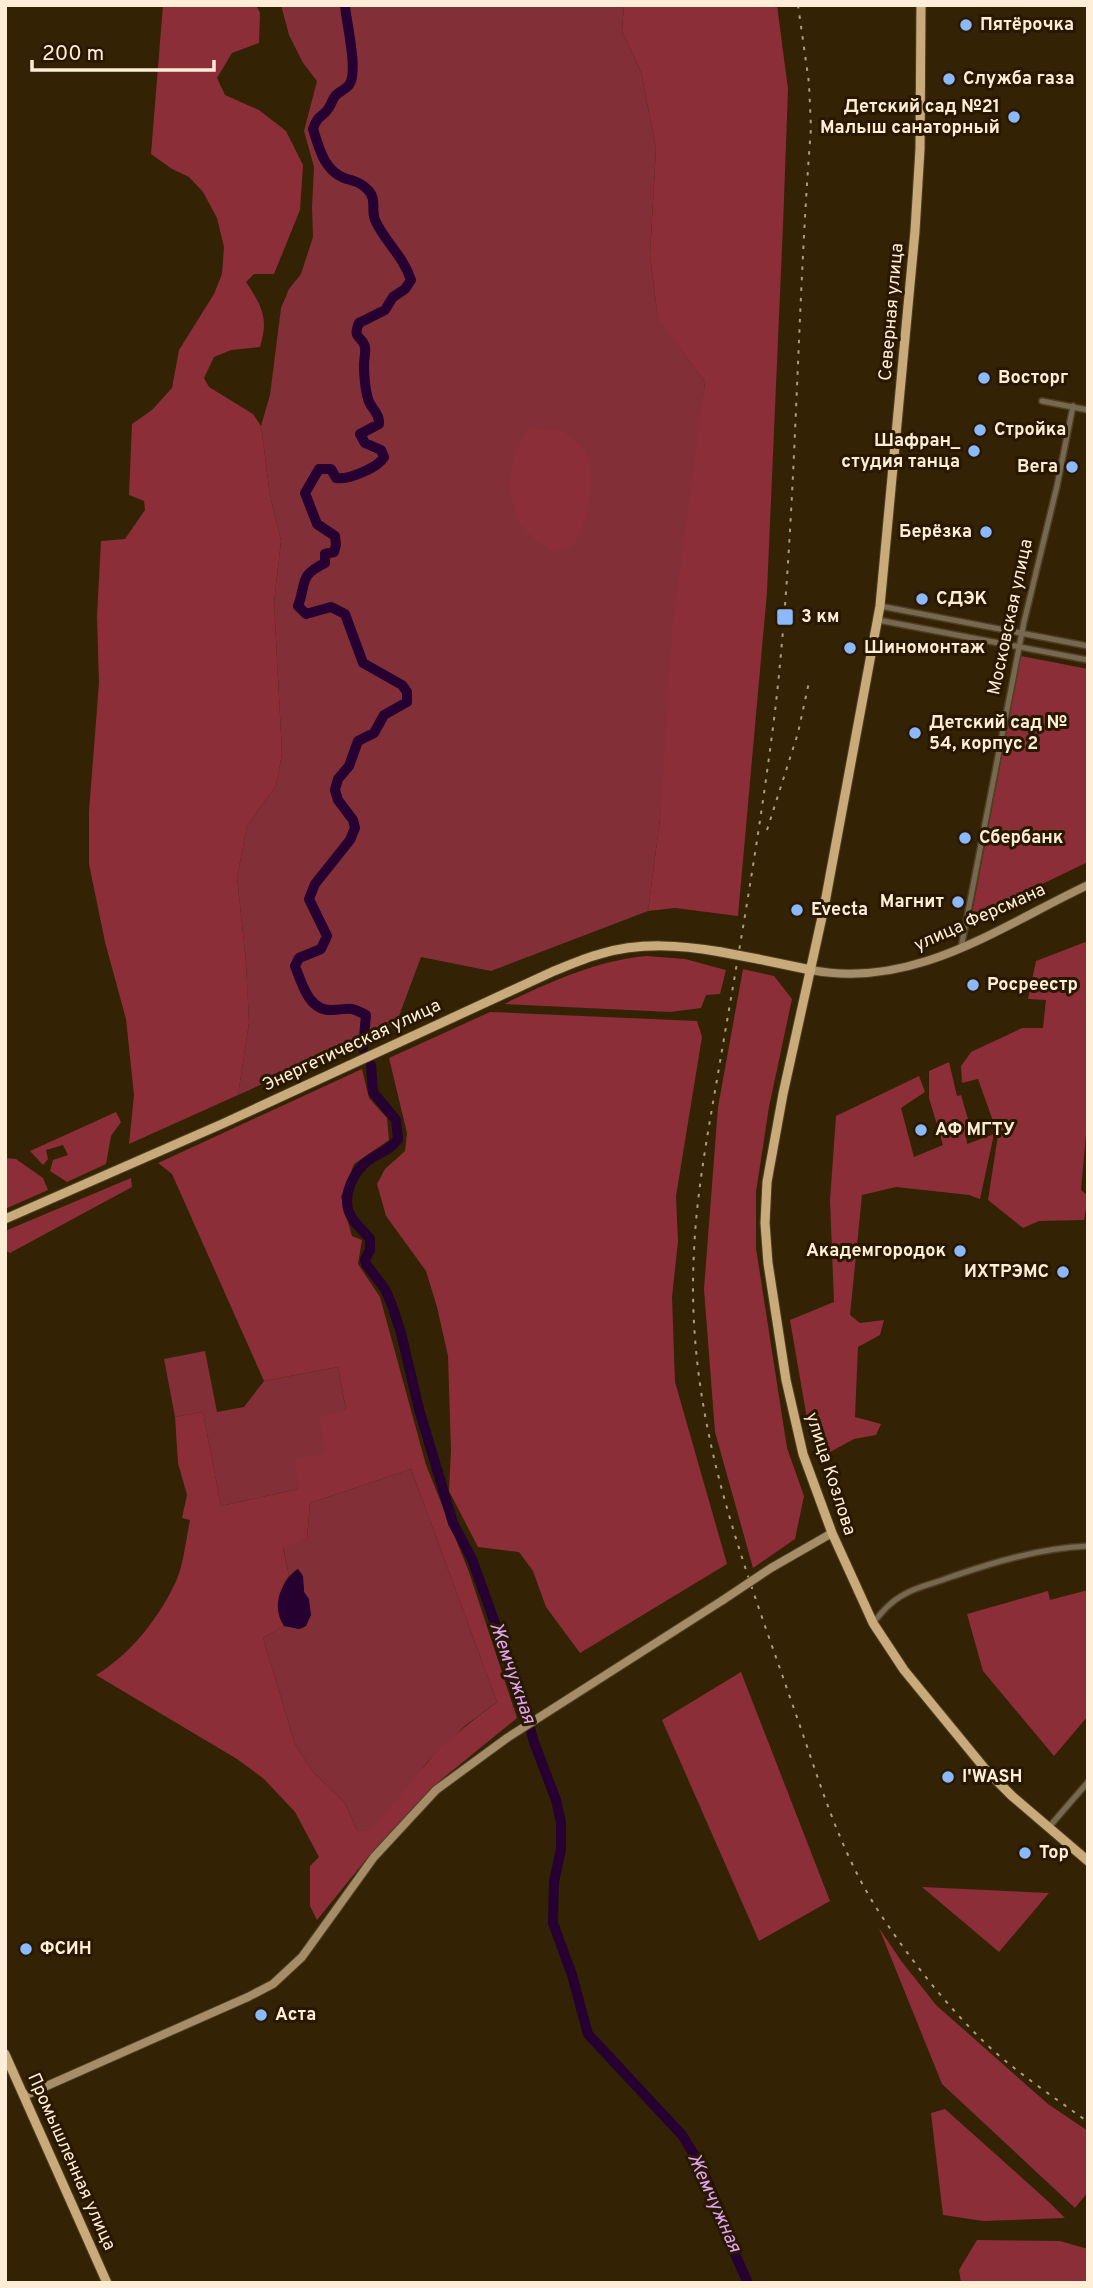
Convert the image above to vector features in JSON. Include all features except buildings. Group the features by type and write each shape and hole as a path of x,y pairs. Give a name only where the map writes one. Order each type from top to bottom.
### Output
{"main road":[{"name":"Северная улица","path":"878,620 915,231 920,149 921,5"},
{"path":"811,970 878,620"},
{"name":"улица Ферсмана","path":"758,959 811,970 851,974 889,972 933,960 961,948 1088,886"},
{"name":"Энергетическая улица","path":"5,1219 222,1124 554,971 602,953 667,945 758,959"},
{"name":"улица Козлова","path":"811,970 783,1094 768,1182 765,1223 776,1320 803,1454 832,1533 873,1623 904,1670 986,1770 1088,1861"},
{"path":"24,2096 273,1984 302,1957 374,1857 416,1810 459,1771 771,1568 832,1533"},
{"name":"Промышленная улица","path":"5,2054 107,2283"}],"street":[{"path":"1042,401 1088,410"},
{"name":"Московская улица","path":"961,948 1019,646 1073,406"},
{"path":"880,606 1088,646"},
{"path":"878,620 1088,660"},
{"path":"873,1623 891,1604 913,1590 1023,1555 1056,1548 1088,1546"},
{"path":"1048,1828 1088,1782"}],"shaded area":[{"path":"163,5 256,5 260,13 259,43 232,53 217,78 225,95 259,110 286,131 303,165 300,210 274,274 254,274 246,282 256,298 264,320 260,347 231,350 214,357 204,378 209,387 253,414 261,426 270,495 281,541 274,602 282,754 276,786 247,826 237,877 249,1023 238,1095 129,1144 134,1095 126,1019 105,942 89,864 89,811 99,683 97,616 101,541 125,539 145,510 144,501 129,495 132,424 152,410 172,388 179,350 214,294 222,274 224,247 217,218 203,192 189,177 151,154"},
{"path":"281,5 624,5 622,31 641,72 656,148 650,255 658,318 705,382 648,911 491,971 421,957 396,1024 238,1095 249,1023 237,877 247,826 276,786 282,754 274,602 281,541 270,495 261,426 270,395 281,308 289,289 301,274 313,237 314,167 304,131 317,81 303,63 289,35"},
{"path":"624,5 777,5 788,89 767,592 738,916 675,908 648,911 660,819 672,630 705,382 658,319 650,255 656,148 641,72 622,31"},
{"path":"529,428 562,430 584,450 589,463 591,487 587,513 579,536 574,545 553,552 537,542 517,520 509,488 514,453"},
{"path":"1021,656 1088,669 1088,862 971,918"},
{"path":"1088,941 1088,1111 1081,1190 1088,1196 1084,1220 1039,1221 1023,1228 988,1200 998,1135 978,1079 962,1083 961,1066 971,1052 1022,1028 1043,1028 1046,1000 1028,999 1036,961"},
{"path":"646,956 685,959 726,970 720,994 706,995 701,1008 670,1012 504,1004 556,980 591,968"},
{"path":"743,969 774,976 792,999 769,1107 756,1192 756,1248 787,1448 804,1496 795,1539 753,1568 715,1432 704,1289 718,1107"},
{"path":"490,1012 697,1021 702,1037 676,1196 678,1241 672,1297 675,1382 727,1564 580,1653 546,1607 533,1571 519,1552 478,1547 449,1491 451,1450 448,1356 437,1307 426,1271 386,1216 377,1184 385,1169 405,1151 407,1133 389,1058"},
{"path":"949,1062 957,1096 961,1095 970,1126 965,1128 967,1144 994,1134 980,1199 969,1195 896,1187 862,1195 850,1315 860,1323 884,1320 880,1335 858,1347 855,1417 881,1424 876,1435 854,1439 819,1458 807,1419 790,1320 834,1302 830,1200 836,1116 919,1076 925,1092 901,1108 914,1157 943,1145 929,1098 929,1071"},
{"path":"362,1069 369,1098 387,1118 389,1140 354,1164 341,1197 352,1236 362,1240 358,1264 380,1297 426,1465 469,1572 517,1718 442,1779 373,1851 317,1920 310,1906 310,1866 319,1857 295,1812 264,1779 237,1759 96,1675 133,1645 153,1621 179,1572 190,1520 182,1518 187,1495 178,1463 175,1417 203,1412 221,1506 299,1489 294,1459 325,1453 319,1416 346,1410 338,1367 264,1381 172,1174 158,1163","holes":["411,1469 497,1702 434,1755 370,1831 357,1830 345,1803 313,1772 295,1744 263,1638 284,1626 280,1614 280,1600 289,1576 283,1548 307,1539 310,1503"]},
{"path":"116,1112 121,1122 111,1136 106,1164 67,1182 50,1171 53,1160 68,1155 63,1145 46,1150 48,1159 43,1165 30,1151"},
{"path":"5,1158 16,1159 43,1178 48,1190 5,1209"},
{"path":"131,1178 132,1187 10,1253 5,1250 5,1231"},
{"path":"205,1351 217,1412 244,1407 264,1381 338,1367 346,1411 326,1453 299,1489 221,1506 203,1412 175,1417 164,1359"},
{"path":"411,1469 497,1702 466,1725 427,1762 370,1832 357,1830 345,1803 313,1772 295,1744 263,1638 284,1626 300,1629 304,1587 297,1569 289,1576 283,1547 307,1539 310,1503"},
{"path":"298,1569 303,1576 304,1592 309,1599 311,1615 306,1626 300,1629 284,1626 278,1610 282,1588"},
{"path":"1088,1590 1088,1716 1054,1756 983,1671 967,1614 1048,1591 1050,1600"},
{"path":"741,1672 830,1901 759,1941 662,1720"},
{"path":"922,1887 1049,1893 999,1952"},
{"path":"879,1928 936,2005 1048,2104 1088,2131 1088,2192 1075,2208 942,2084"},
{"path":"945,2109 1065,2218 983,2221 943,2215 931,2113"},
{"path":"977,2240 1060,2241 1088,2249 1088,2283 961,2283 959,2270"}],"waterway":[{"name":"Жемчужная","path":"345,5 352,79 335,97 313,129 323,158 332,170 363,185 371,193 375,220 404,264 411,280 405,289 393,297 385,310 359,323 357,335 365,347 367,395 379,424 360,434 365,443 381,450 384,457 369,469 348,477 336,478 331,469 319,469 305,493 317,524 335,536 336,545 334,552 325,554 325,563 307,576 298,606 306,614 331,607 345,614 363,663 402,685 407,692 407,702 384,715 374,733 358,741 349,766 338,779 335,790 338,800 353,820 355,828 350,840 315,884 309,899 327,936 321,949 299,958 295,966 312,1002 325,1009 353,1009 366,1015 363,1049"},
{"name":"Жемчужная","path":"371,1065 373,1092 396,1120 398,1139 368,1160 359,1170 351,1183 347,1204 352,1218 370,1239 366,1264 385,1289 392,1305 453,1523 472,1559 556,1800 561,1822 561,1849 554,1882 553,1923 572,1975 588,2034 682,2135 701,2166 720,2211 725,2232 748,2283"}],"railway":[{"path":"798,5 809,83 811,128 783,631 764,790 698,1201 693,1312 698,1371 707,1428 736,1539 830,1812 852,1863 879,1912 913,1961 965,2023 1004,2060 1088,2122"},
{"path":"767,830 798,733 809,682"}],"place":[{"name":"Пятёрочка","path":"966,25"},
{"name":"Служба газа","path":"949,79"},
{"name":"Детский сад №21 Малыш санаторный","path":"1014,117"},
{"name":"Восторг","path":"984,378"},
{"name":"Стройка","path":"980,430"},
{"name":"Шафран_ студия танца","path":"974,451"},
{"name":"Вега","path":"1072,467"},
{"name":"Берёзка","path":"986,532"},
{"name":"СДЭК","path":"922,599"},
{"name":"3 км","path":"785,617"},
{"name":"Шиномонтаж","path":"850,648"},
{"name":"Детский сад № 54, корпус 2","path":"915,733"},
{"name":"Сбербанк","path":"965,838"},
{"name":"Магнит","path":"958,902"},
{"name":"Evecta","path":"797,910"},
{"name":"Росреестр","path":"973,985"},
{"name":"АФ МГТУ","path":"921,1130"},
{"name":"Академгородок","path":"960,1251"},
{"name":"ИХТРЭМС","path":"1063,1272"},
{"name":"I'WASH","path":"948,1777"},
{"name":"Тор","path":"1025,1853"},
{"name":"ФСИН","path":"26,1949"},
{"name":"Аста","path":"261,2015"}]}
